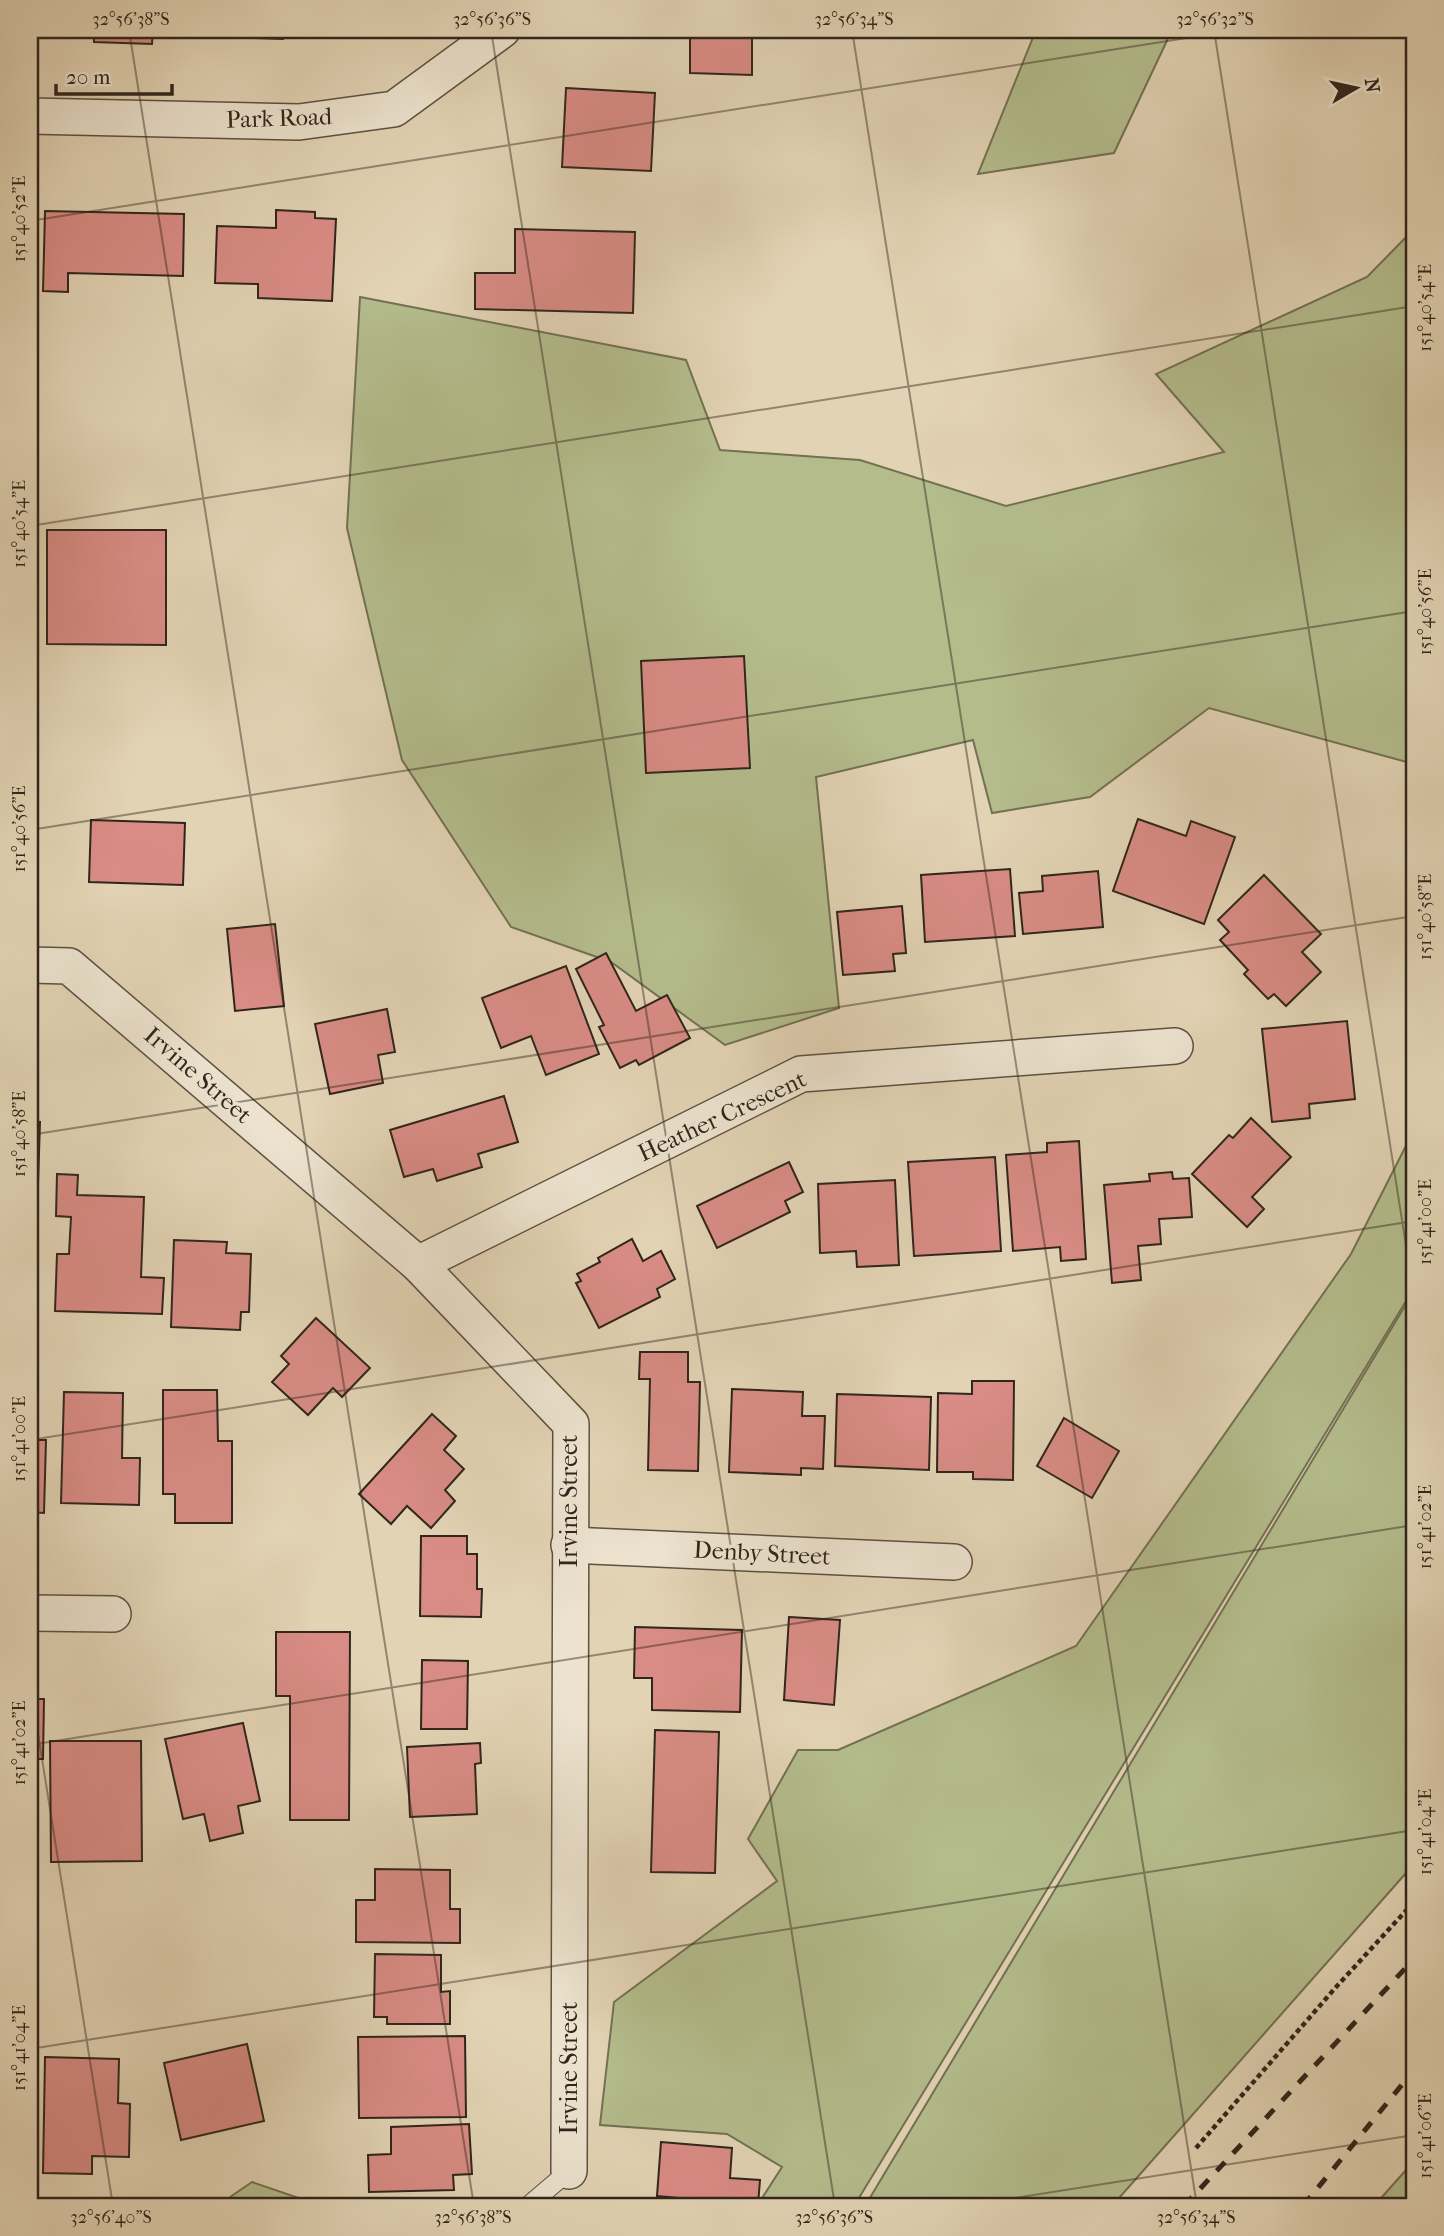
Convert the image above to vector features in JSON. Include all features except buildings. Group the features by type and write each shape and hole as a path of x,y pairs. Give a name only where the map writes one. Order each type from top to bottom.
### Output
{"street":[{"name":"Park Road","path":"30,116 299,122 394,109 502,30"},
{"name":"Irvine Street","path":"30,965 69,965 418,1264 571,1424 569,2171"},
{"name":"Heather Crescent","path":"418,1264 802,1074 1175,1046"},
{"name":"Denby Street","path":"569,1545 954,1562"},
{"path":"30,1613 113,1614"}],"lane":[{"path":"528,2206 569,2171"}],"path":[{"path":"1196,2148 1414,1902"}],"green space":[{"path":"1036,30 1172,30 1114,153 978,174"},
{"path":"1414,229 1414,764 1209,708 1090,797 992,813 973,740 816,777 839,1008 725,1045 611,962 511,927 402,760 347,528 360,297 686,360 720,450 860,460 1006,506 1224,452 1156,374 1367,277"},
{"path":"1414,1130 1414,1288 854,2206 757,2206 782,2167 727,2134 600,2125 614,2002 777,1881 748,1839 798,1750 838,1750 1076,1646 1351,1254"},
{"path":"1414,1291 1414,1864 1112,2206 865,2206"},
{"path":"1414,2161 1414,2206 1374,2206"},
{"path":"252,2182 322,2206 217,2206"}],"railway":[{"path":"1184,2206 1414,1959"},
{"path":"1303,2206 1414,2070"}]}
